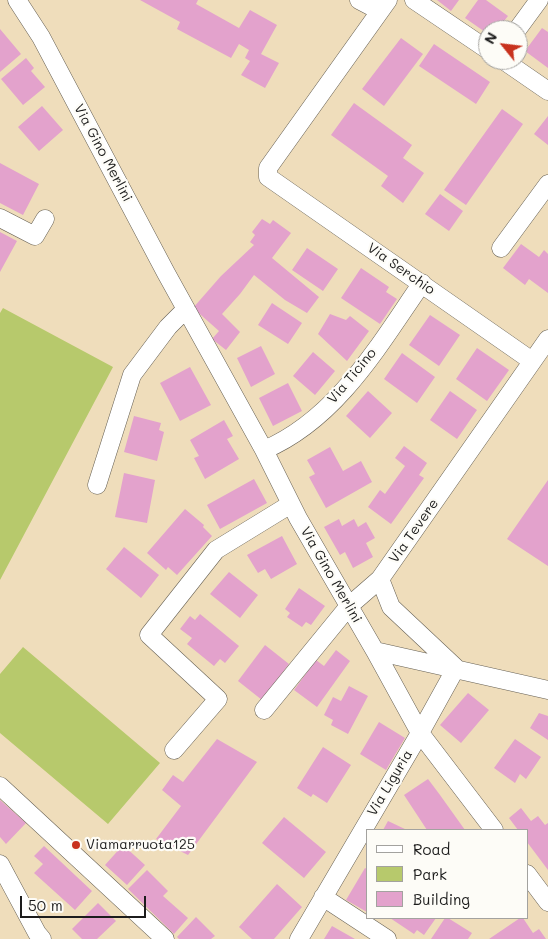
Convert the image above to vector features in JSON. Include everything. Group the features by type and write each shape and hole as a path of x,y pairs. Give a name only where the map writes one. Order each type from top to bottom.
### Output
{"street":[{"name":"Via Gino Merlini","path":"17,0 41,38 292,504 420,733 493,829"},
{"path":"358,0 384,6"},
{"path":"414,0 478,43"},
{"path":"524,20 539,0"},
{"name":"Via Serchio","path":"384,6 268,168 268,177 532,361"},
{"path":"518,70 548,91"},
{"path":"501,248 548,184"},
{"path":"0,218 35,236 45,219"},
{"name":"Via Ticino","path":"264,450 274,446 321,414 360,373 422,283"},
{"path":"97,485 132,375 168,327 186,309"},
{"name":"Via Tevere","path":"264,710 349,606 380,579 548,339"},
{"path":"174,750 218,699 149,635 216,550 292,504"},
{"path":"380,579 391,607 456,668"},
{"path":"375,651 548,690"},
{"name":"Via Liguria","path":"299,939 456,668"},
{"path":"0,786 165,939"},
{"path":"0,864 36,933 42,939"},
{"path":"528,875 548,902"},
{"path":"323,897 387,939"}],"green space":[{"path":"3,308 113,367 0,580 0,313"},
{"path":"23,647 160,763 108,824 0,733 0,674"}],"building":[{"path":"140,0 198,0 196,4 239,28 250,10 277,25 261,54 279,63 265,88 241,75 250,61 245,58 249,50 239,44 231,58 177,29 180,22"},
{"path":"437,0 459,0 451,11"},
{"path":"478,0 486,0 508,16 505,20 478,20 478,27 465,18"},
{"path":"542,28 548,32 548,68 528,53 528,47"},
{"path":"0,29 21,54 0,72"},
{"path":"401,38 423,54 384,106 362,89"},
{"path":"434,44 490,82 476,104 419,66"},
{"path":"26,58 34,68 31,71 45,87 23,105 1,79"},
{"path":"354,103 412,145 403,158 424,173 403,203 381,186 388,176 331,135"},
{"path":"42,106 63,130 39,151 18,127"},
{"path":"502,109 523,124 466,205 444,190"},
{"path":"548,116 548,145 534,134"},
{"path":"0,163 39,184 23,215 0,203"},
{"path":"440,194 463,211 449,231 425,214"},
{"path":"262,219 270,224 273,220 291,233 272,258 319,297 307,313 285,300 254,275 222,314 240,332 226,350 212,339 219,331 193,308 221,276 254,245 250,242 255,235 252,232"},
{"path":"0,232 17,241 0,272"},
{"path":"521,244 539,257 544,250 548,254 548,293 529,279 525,285 503,268"},
{"path":"307,248 338,269 323,291 292,270"},
{"path":"361,268 389,287 386,292 397,299 380,324 341,298"},
{"path":"272,303 302,323 288,344 258,325"},
{"path":"330,314 346,320 350,316 369,331 347,361 318,334"},
{"path":"430,315 460,335 439,366 409,345"},
{"path":"261,346 275,374 251,387 237,358"},
{"path":"477,348 509,370 487,401 456,379"},
{"path":"313,352 335,371 315,395 293,376"},
{"path":"402,353 435,377 417,403 384,379"},
{"path":"190,367 211,405 180,421 160,383"},
{"path":"288,383 302,411 273,426 259,398"},
{"path":"368,391 392,413 370,438 346,416"},
{"path":"450,391 477,410 457,439 430,420"},
{"path":"134,416 161,423 159,430 164,432 157,461 124,452"},
{"path":"224,420 233,436 227,439 239,459 205,479 194,458 199,456 190,440"},
{"path":"404,446 427,463 419,475 424,478 391,524 368,507 380,490 385,494 405,466 395,458"},
{"path":"330,447 343,471 361,461 372,482 326,508 309,477 315,474 307,460"},
{"path":"124,473 155,480 147,523 115,517"},
{"path":"254,479 267,503 220,529 207,505"},
{"path":"548,480 548,566 507,539"},
{"path":"185,509 204,525 203,527 212,536 177,575 168,567 166,570 147,553"},
{"path":"339,519 342,526 354,519 358,527 366,522 375,538 366,543 373,557 353,568 345,552 340,555 324,527"},
{"path":"282,536 297,564 271,579 265,569 258,573 247,555"},
{"path":"124,547 159,575 141,598 106,569"},
{"path":"229,572 258,595 240,618 210,594"},
{"path":"299,588 325,606 311,625 306,622 302,627 287,617 290,613 285,609"},
{"path":"200,614 239,646 225,663 220,659 214,666 187,644 192,638 180,629 190,616 195,620"},
{"path":"265,645 289,664 262,700 238,681"},
{"path":"336,650 350,661 317,707 294,690 316,660 324,666"},
{"path":"349,686 368,696 348,734 331,725 333,720 324,715 333,697 341,701"},
{"path":"468,693 489,710 461,743 440,725"},
{"path":"539,713 548,716 548,740 530,728"},
{"path":"379,722 405,738 386,770 360,754"},
{"path":"217,739 257,762 188,855 156,839 181,806 162,790 173,775 183,782"},
{"path":"515,739 541,757 526,779 520,774 515,783 494,768"},
{"path":"323,747 351,765 327,803 313,794 311,797 297,788"},
{"path":"428,779 464,829 426,829 404,795"},
{"path":"0,800 26,823 6,844 0,837"},
{"path":"521,808 531,821 538,816 545,825 548,823 548,870 528,843 528,829 517,829 509,818"},
{"path":"284,817 326,852 304,878 262,843"},
{"path":"388,821 405,829 384,829"},
{"path":"123,845 145,865 127,885 105,865"},
{"path":"44,846 92,891 75,910 34,873 43,864 34,856"},
{"path":"365,868 366,868 366,911 346,900"},
{"path":"147,870 168,891 163,896 188,918 174,934 128,889"},
{"path":"277,884 302,907 274,939 252,939 239,927"},
{"path":"98,903 116,921 97,939 82,939 72,929"},
{"path":"196,917 215,936 211,939 179,939 177,937"},
{"path":"392,919 435,919 424,935 417,930 414,934"},
{"path":"444,919 450,919 472,933 468,939 431,939"},
{"path":"519,919 524,919 533,933 539,929 546,939 489,939"},
{"path":"332,926 355,939 324,939"}],"place":[{"name":"Viamarruota125","path":"76,845"}]}
